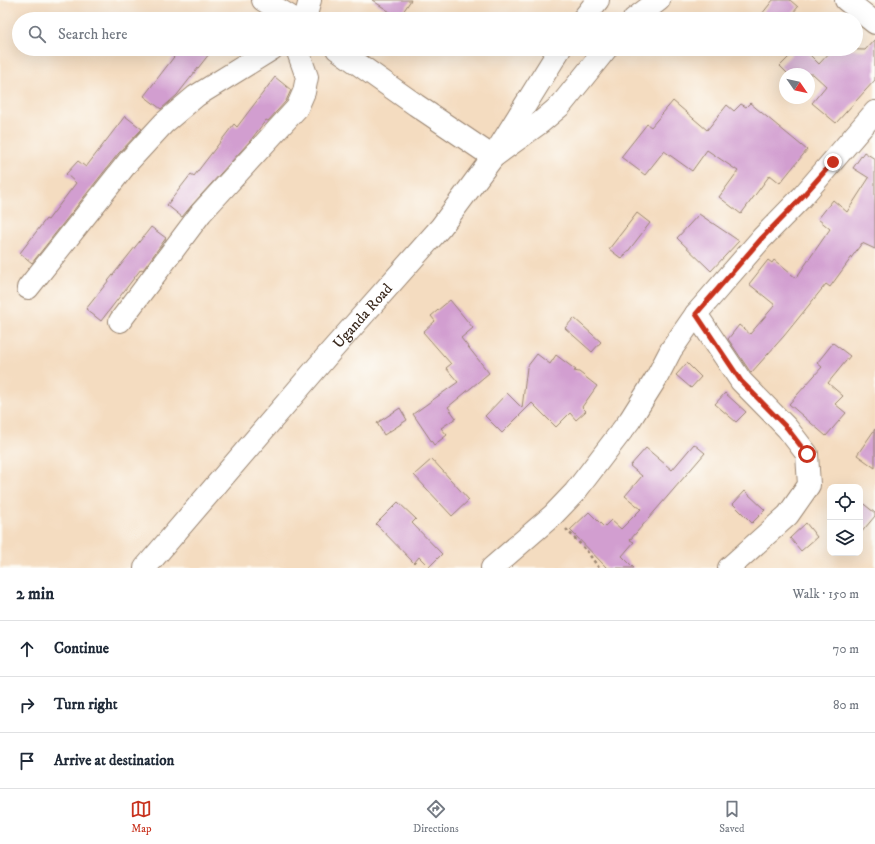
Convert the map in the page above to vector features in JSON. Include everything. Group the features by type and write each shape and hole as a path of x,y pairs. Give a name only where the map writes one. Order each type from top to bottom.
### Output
{"street":[{"path":"263,0 283,12"},
{"path":"307,12 310,0"},
{"path":"576,12 580,0"},
{"path":"589,12 598,0"},
{"path":"643,12 659,0"},
{"path":"846,0 861,12"},
{"path":"863,13 875,23"},
{"path":"28,288 128,162 164,123 196,96 261,56"},
{"path":"120,321 201,213 298,108 307,78 299,56"},
{"path":"347,56 493,157 542,122 560,105 600,56"},
{"name":"Uganda Road","path":"145,568 332,350 441,228 493,157 556,56"},
{"path":"492,568 553,515 575,492 630,420 657,378 671,350 696,314 762,238 807,191 875,112"},
{"path":"696,314 741,381 787,428 807,454 809,485 788,515 729,568"}],"path":[{"path":"553,515 586,550 599,568"}],"building":[{"path":"372,0 411,0 403,12 390,12"},
{"path":"773,0 790,0 798,7 794,12 764,12"},
{"path":"875,39 875,80 836,123 813,104 815,104 815,99 826,86 815,76 815,68 782,68 780,66 790,56 811,56 819,64 826,56 863,56 863,50 865,50"},
{"path":"175,56 208,56 177,95 161,109 144,96"},
{"path":"275,77 291,90 286,101 268,121 266,120 250,141 182,217 167,205 191,174 194,176 234,124 237,127"},
{"path":"673,101 707,130 727,105 734,111 741,104 746,107 750,103 807,150 780,183 770,175 741,214 719,197 738,171 707,150 692,171 664,151 645,175 621,157 647,124 651,127"},
{"path":"125,116 142,129 118,154 32,263 20,253 46,219 48,220 76,183 66,174 78,161 86,167"},
{"path":"864,152 875,159 875,249 862,243 830,287 826,284 784,336 751,373 728,339 739,325 750,334 775,305 749,284 768,260 772,263 774,260 796,278 830,229 818,219 833,200 847,212 869,178 853,168"},
{"path":"637,213 650,223 622,259 609,249"},
{"path":"699,214 739,241 711,271 677,238"},
{"path":"151,227 166,238 143,270 141,269 101,321 86,309"},
{"path":"450,300 473,328 461,338 489,373 448,407 456,418 441,428 447,435 434,445 413,414 458,382 446,368 451,364 423,332 435,321 431,316"},
{"path":"574,318 601,342 592,352 565,328"},
{"path":"833,343 850,356 828,383 843,396 835,404 846,413 826,436 789,404 822,367 817,363"},
{"path":"537,354 550,364 556,355 576,370 574,371 579,372 597,386 582,407 586,411 576,420 570,413 556,427 532,403 502,433 485,416 507,393 522,408 527,367"},
{"path":"687,363 701,377 691,388 676,375"},
{"path":"725,393 746,412 736,422 715,404"},
{"path":"400,408 407,420 384,435 377,423"},
{"path":"875,429 875,468 857,455"},
{"path":"694,444 705,453 630,540 634,542 622,556 634,568 607,568 570,530 589,512 604,527 611,520 621,529 641,509 625,496 642,476 630,466 646,448 672,470"},
{"path":"432,459 469,500 452,516 414,475"},
{"path":"745,491 765,510 752,523 733,504"},
{"path":"398,502 416,519 412,523 442,554 429,567 419,557 414,563 376,524"},
{"path":"863,503 875,513 875,516 863,530"},
{"path":"806,523 817,537 801,551 790,538"}],"route":[{"path":"807,454 787,428 741,381 696,314 762,238 802,197 833,162"}]}
